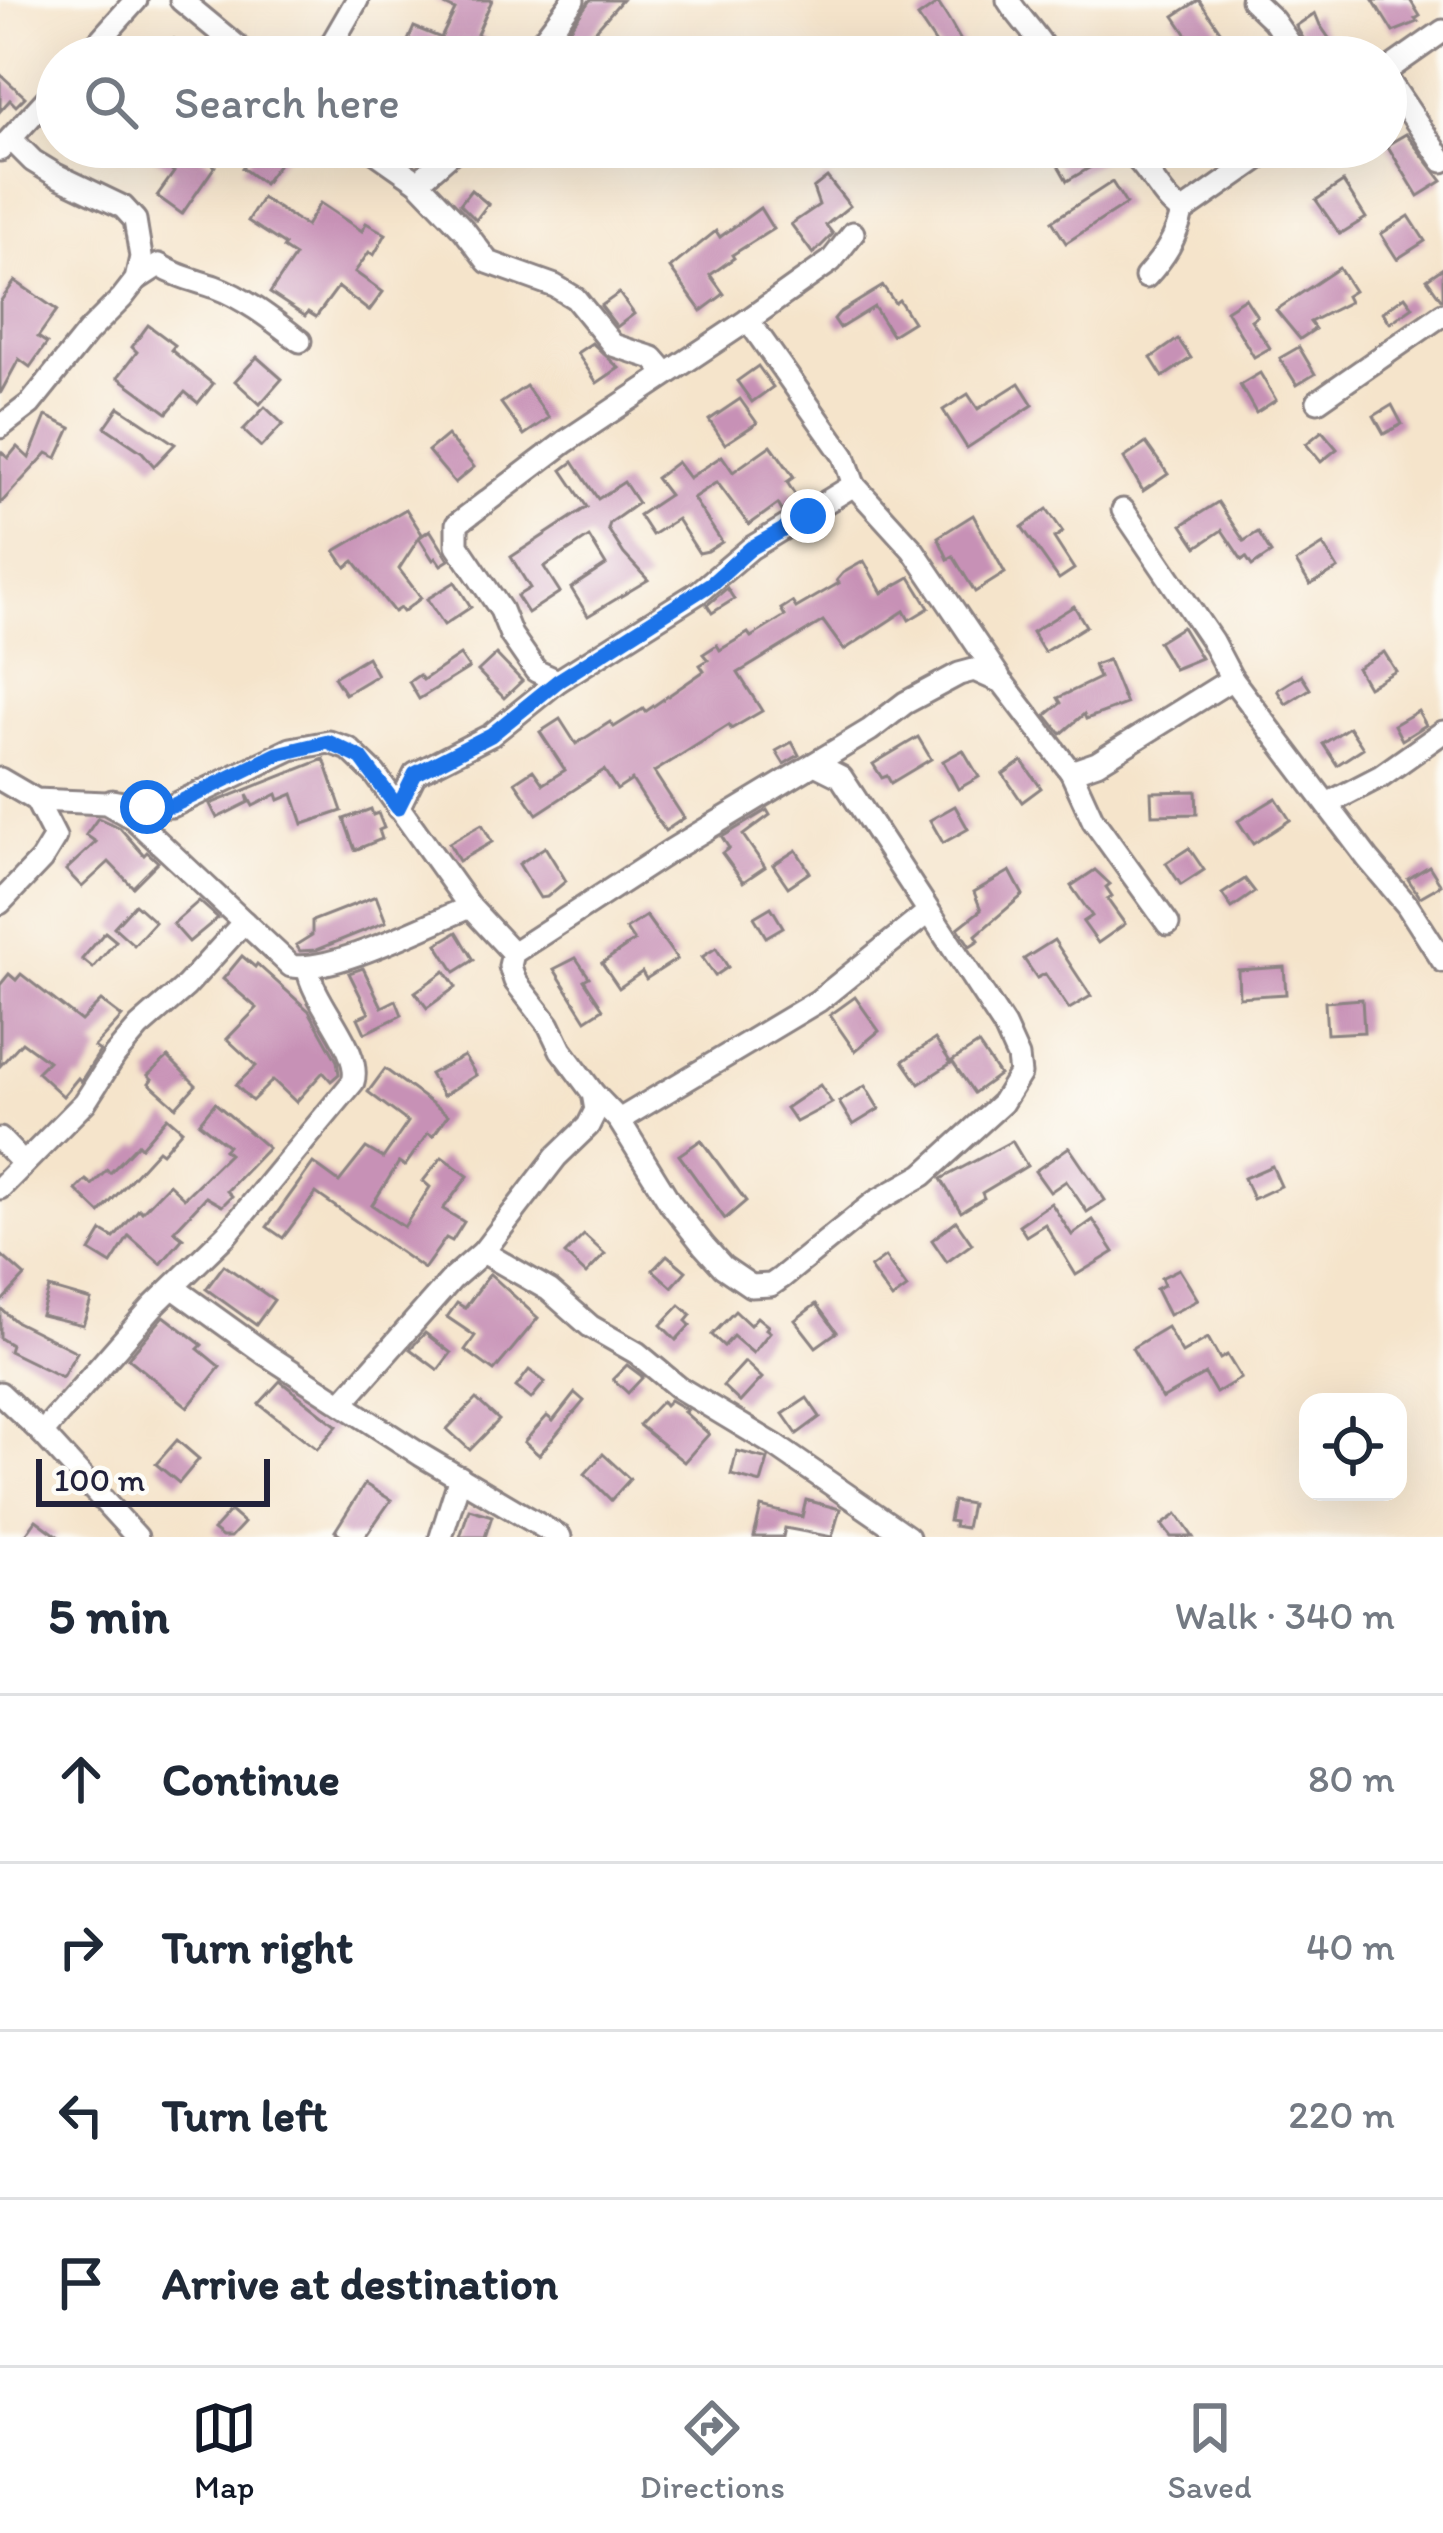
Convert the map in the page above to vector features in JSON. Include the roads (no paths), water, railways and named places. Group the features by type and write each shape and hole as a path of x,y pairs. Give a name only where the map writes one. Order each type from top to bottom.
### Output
{"street":[{"path":"104,36 136,0"},
{"path":"181,0 225,36"},
{"path":"336,36 357,0"},
{"path":"546,36 573,0"},
{"path":"1008,0 1034,36"},
{"path":"1252,0 1282,36"},
{"path":"1407,58 1443,31"},
{"path":"1407,106 1443,161"},
{"path":"36,111 5,144 36,163"},
{"path":"47,168 123,207 135,220 141,257 136,280"},
{"path":"398,168 464,230 488,262 555,286 574,298 614,345 653,358 666,373"},
{"path":"418,182 434,168"},
{"path":"1143,168 1166,201 1182,212"},
{"path":"1146,277 1171,244 1182,212 1245,168"},
{"path":"558,681 536,671 511,634 501,610 457,545 458,524 549,454 831,261 853,233"},
{"path":"0,427 30,404 136,280 159,265 228,294 300,341"},
{"path":"1318,400 1443,314"},
{"path":"748,320 844,456 854,485 913,550 1003,683 1071,772 1093,820 1168,924"},
{"path":"398,808 415,774 491,735 558,681 712,583 751,548 854,485"},
{"path":"1123,510 1212,641 1232,679 1407,905 1443,961"},
{"path":"815,764 841,777 1004,1026 1018,1057 1016,1084 956,1148 912,1182 875,1202 771,1285 751,1286 723,1268 671,1204 619,1120 593,1093 549,1024 514,981 513,953 670,851 870,730 905,703 974,670 1003,683"},
{"path":"1071,772 1096,763 1232,679"},
{"path":"1327,804 1381,776 1443,732"},
{"path":"0,779 36,800 120,800 147,807 172,806 278,754 328,742 361,758 470,907 513,953"},
{"path":"0,903 41,860 55,837 36,800"},
{"path":"106,803 133,818 291,966 308,968 470,907"},
{"path":"619,1120 818,1000 927,913"},
{"path":"0,1188 85,1102 139,1027 186,986 244,922"},
{"path":"42,1433 154,1306 227,1234 353,1082 352,1058 311,987 308,968"},
{"path":"344,1402 452,1279 483,1252 556,1157 588,1126 596,1110 593,1093"},
{"path":"0,1139 22,1162"},
{"path":"483,1252 556,1295 590,1326 637,1353 663,1377 776,1446 908,1537"},
{"path":"174,1288 267,1355 560,1537"},
{"path":"0,1393 137,1537"},
{"path":"441,1537 460,1478"}]}
